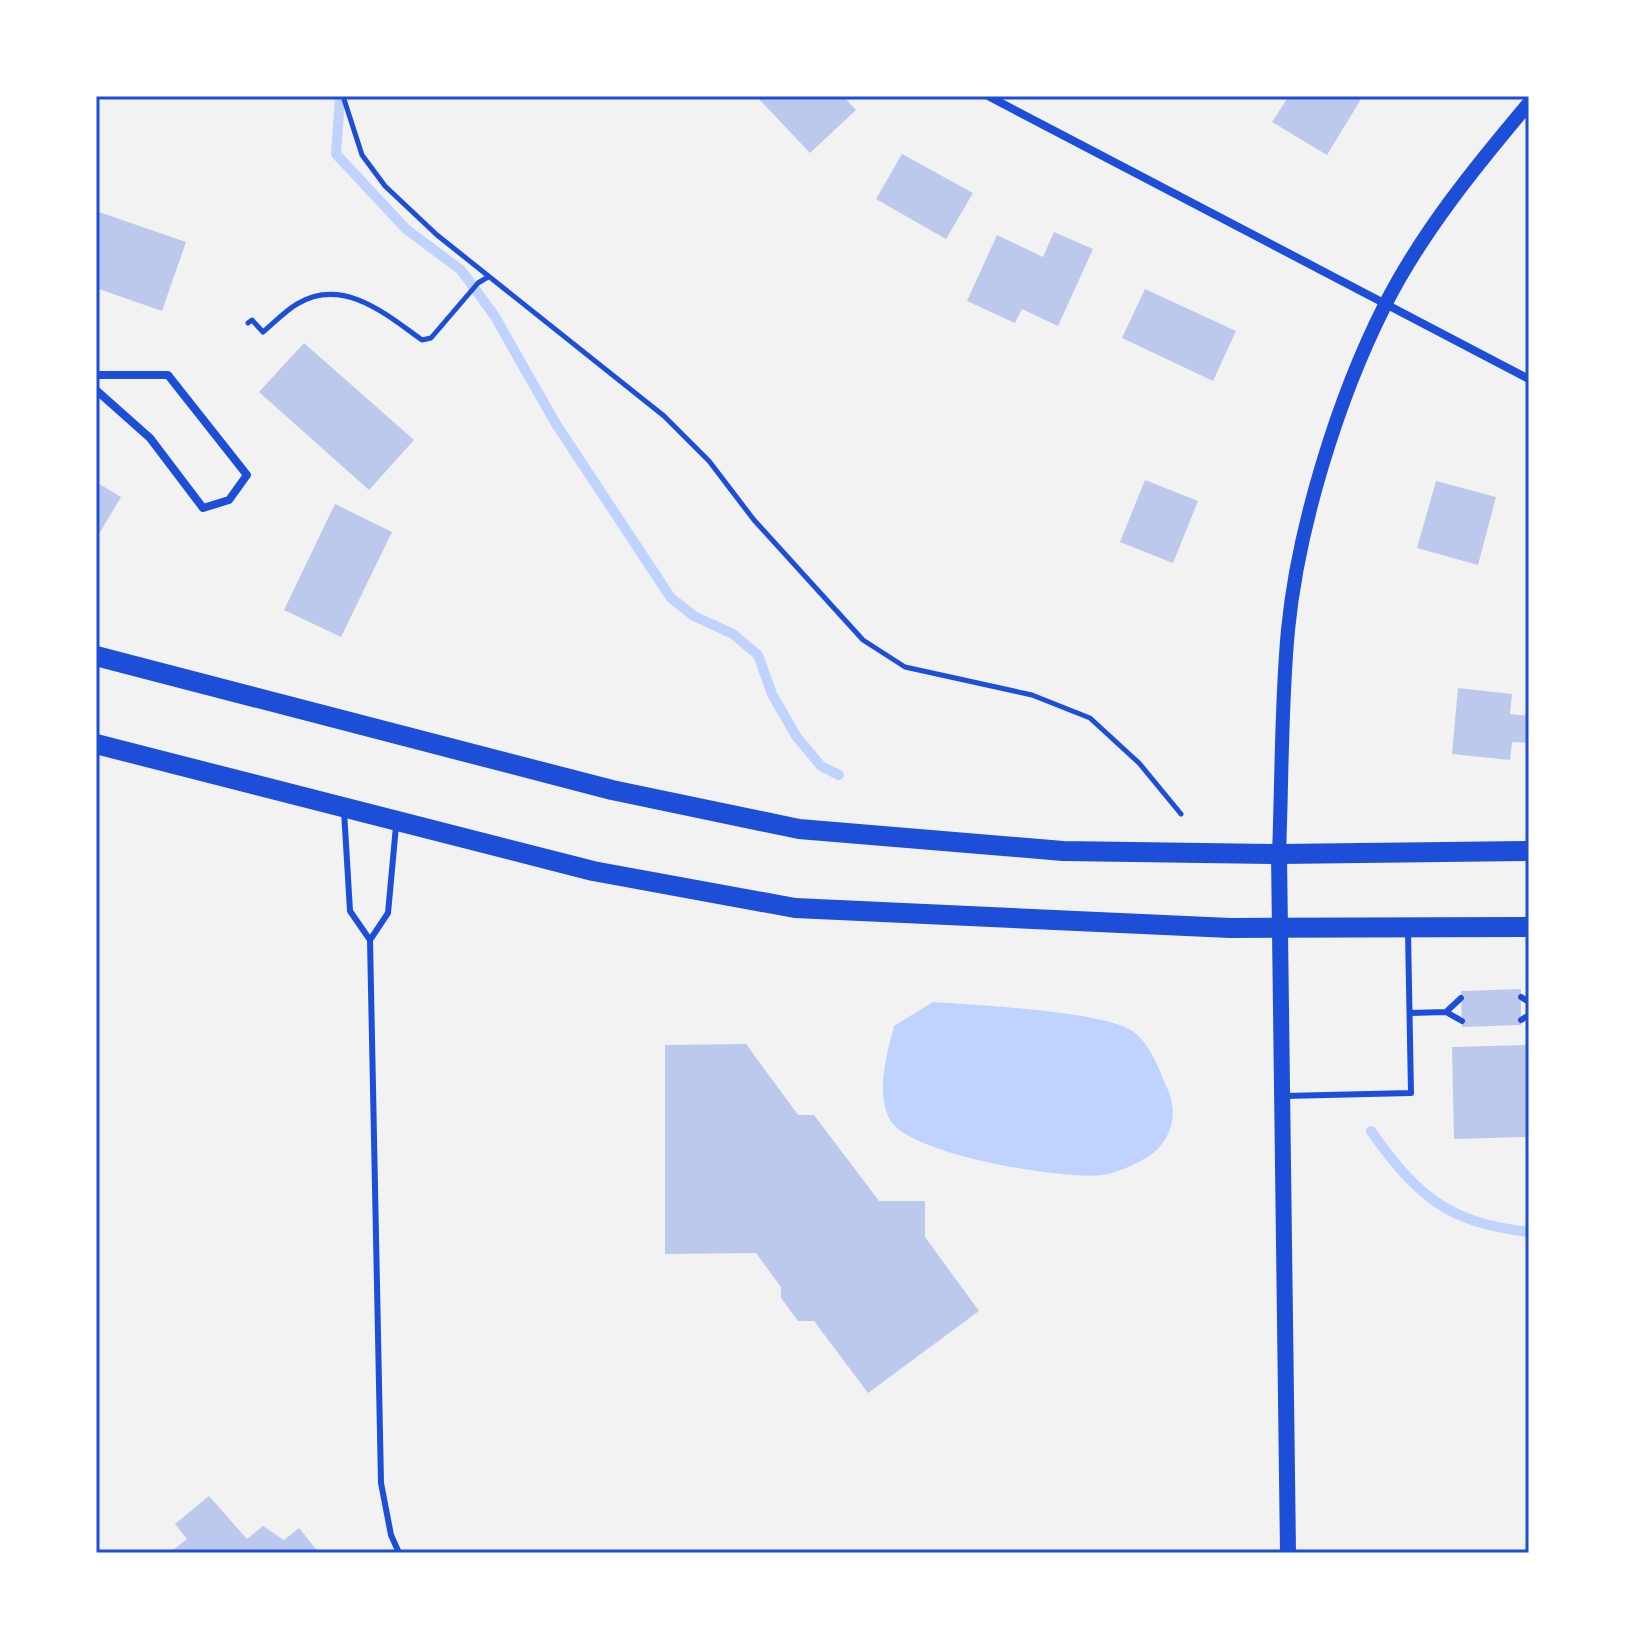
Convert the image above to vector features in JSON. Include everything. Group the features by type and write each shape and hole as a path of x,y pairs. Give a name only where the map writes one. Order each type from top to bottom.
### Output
{"main road":[{"path":"96,656 612,790 799,829 1063,851 1279,854 1529,851"},
{"path":"96,744 593,871 795,908 1015,921 1279,929 1529,927"},
{"path":"1279,854 1288,1553"}],"street":[{"path":"988,96 1529,379"},
{"path":"1279,854 1288,631 1295,579 1317,486 1339,416 1385,305 1453,197 1529,103"},
{"path":"96,375 168,375 247,475 229,500 203,508 150,438 96,390"}],"lane":[{"path":"344,807 350,911 370,940 381,1483 387,1522 399,1553"},
{"path":"370,940 388,913 396,820"},
{"path":"1280,1096 1411,1093 1408,928"},
{"path":"1521,997 1529,1002"},
{"path":"1446,1012 1461,998"},
{"path":"1410,1013 1446,1012 1462,1021"},
{"path":"1521,1020 1529,1015"}],"path":[{"path":"343,96 354,137 374,172 420,221 664,416 709,461 754,520 786,552 831,608 884,656 930,674 1032,695 1090,718 1139,763 1181,814"},
{"path":"248,323 252,320 263,332 296,304 311,297 335,295 373,305 422,340 431,338 478,283 488,277"}],"water":[{"path":"933,1002 1070,1014 1121,1025 1135,1033 1151,1052 1171,1099 1173,1116 1164,1140 1152,1154 1128,1167 1107,1174 1083,1176 989,1162 926,1144 903,1133 890,1120 883,1097 888,1049 894,1026"}],"building":[{"path":"756,96 843,96 856,110 810,153"},
{"path":"1289,96 1363,96 1327,155 1272,122"},
{"path":"902,154 973,193 946,239 876,199"},
{"path":"96,211 186,242 162,311 96,288"},
{"path":"1054,232 1093,249 1058,326 1022,309 1015,323 967,301 997,235 1043,257"},
{"path":"1145,289 1236,331 1213,381 1122,338"},
{"path":"304,343 414,440 369,490 259,392"},
{"path":"1145,480 1198,501 1173,563 1120,542"},
{"path":"1436,481 1496,497 1478,565 1417,548"},
{"path":"96,482 121,497 96,539"},
{"path":"335,504 392,532 341,637 284,610"},
{"path":"1458,688 1512,694 1510,714 1529,716 1529,743 1512,742 1510,760 1452,754"},
{"path":"1521,989 1521,1025 1462,1027 1461,991"},
{"path":"746,1044 798,1115 814,1115 879,1201 925,1201 925,1237 979,1311 868,1393 814,1321 798,1321 781,1298 781,1287 756,1253 665,1254 665,1045"},
{"path":"1527,1045 1529,1137 1454,1139 1452,1047"},
{"path":"209,1496 247,1539 263,1526 284,1540 299,1528 319,1553 169,1553 187,1539 175,1524"}],"waterway":[{"path":"340,96 336,154 406,229 461,270 494,315 556,424 671,598 694,616 733,634 758,655 772,694 796,736 821,766 839,775"},
{"path":"1371,1131 1404,1173 1437,1202 1477,1222 1529,1232"}]}
